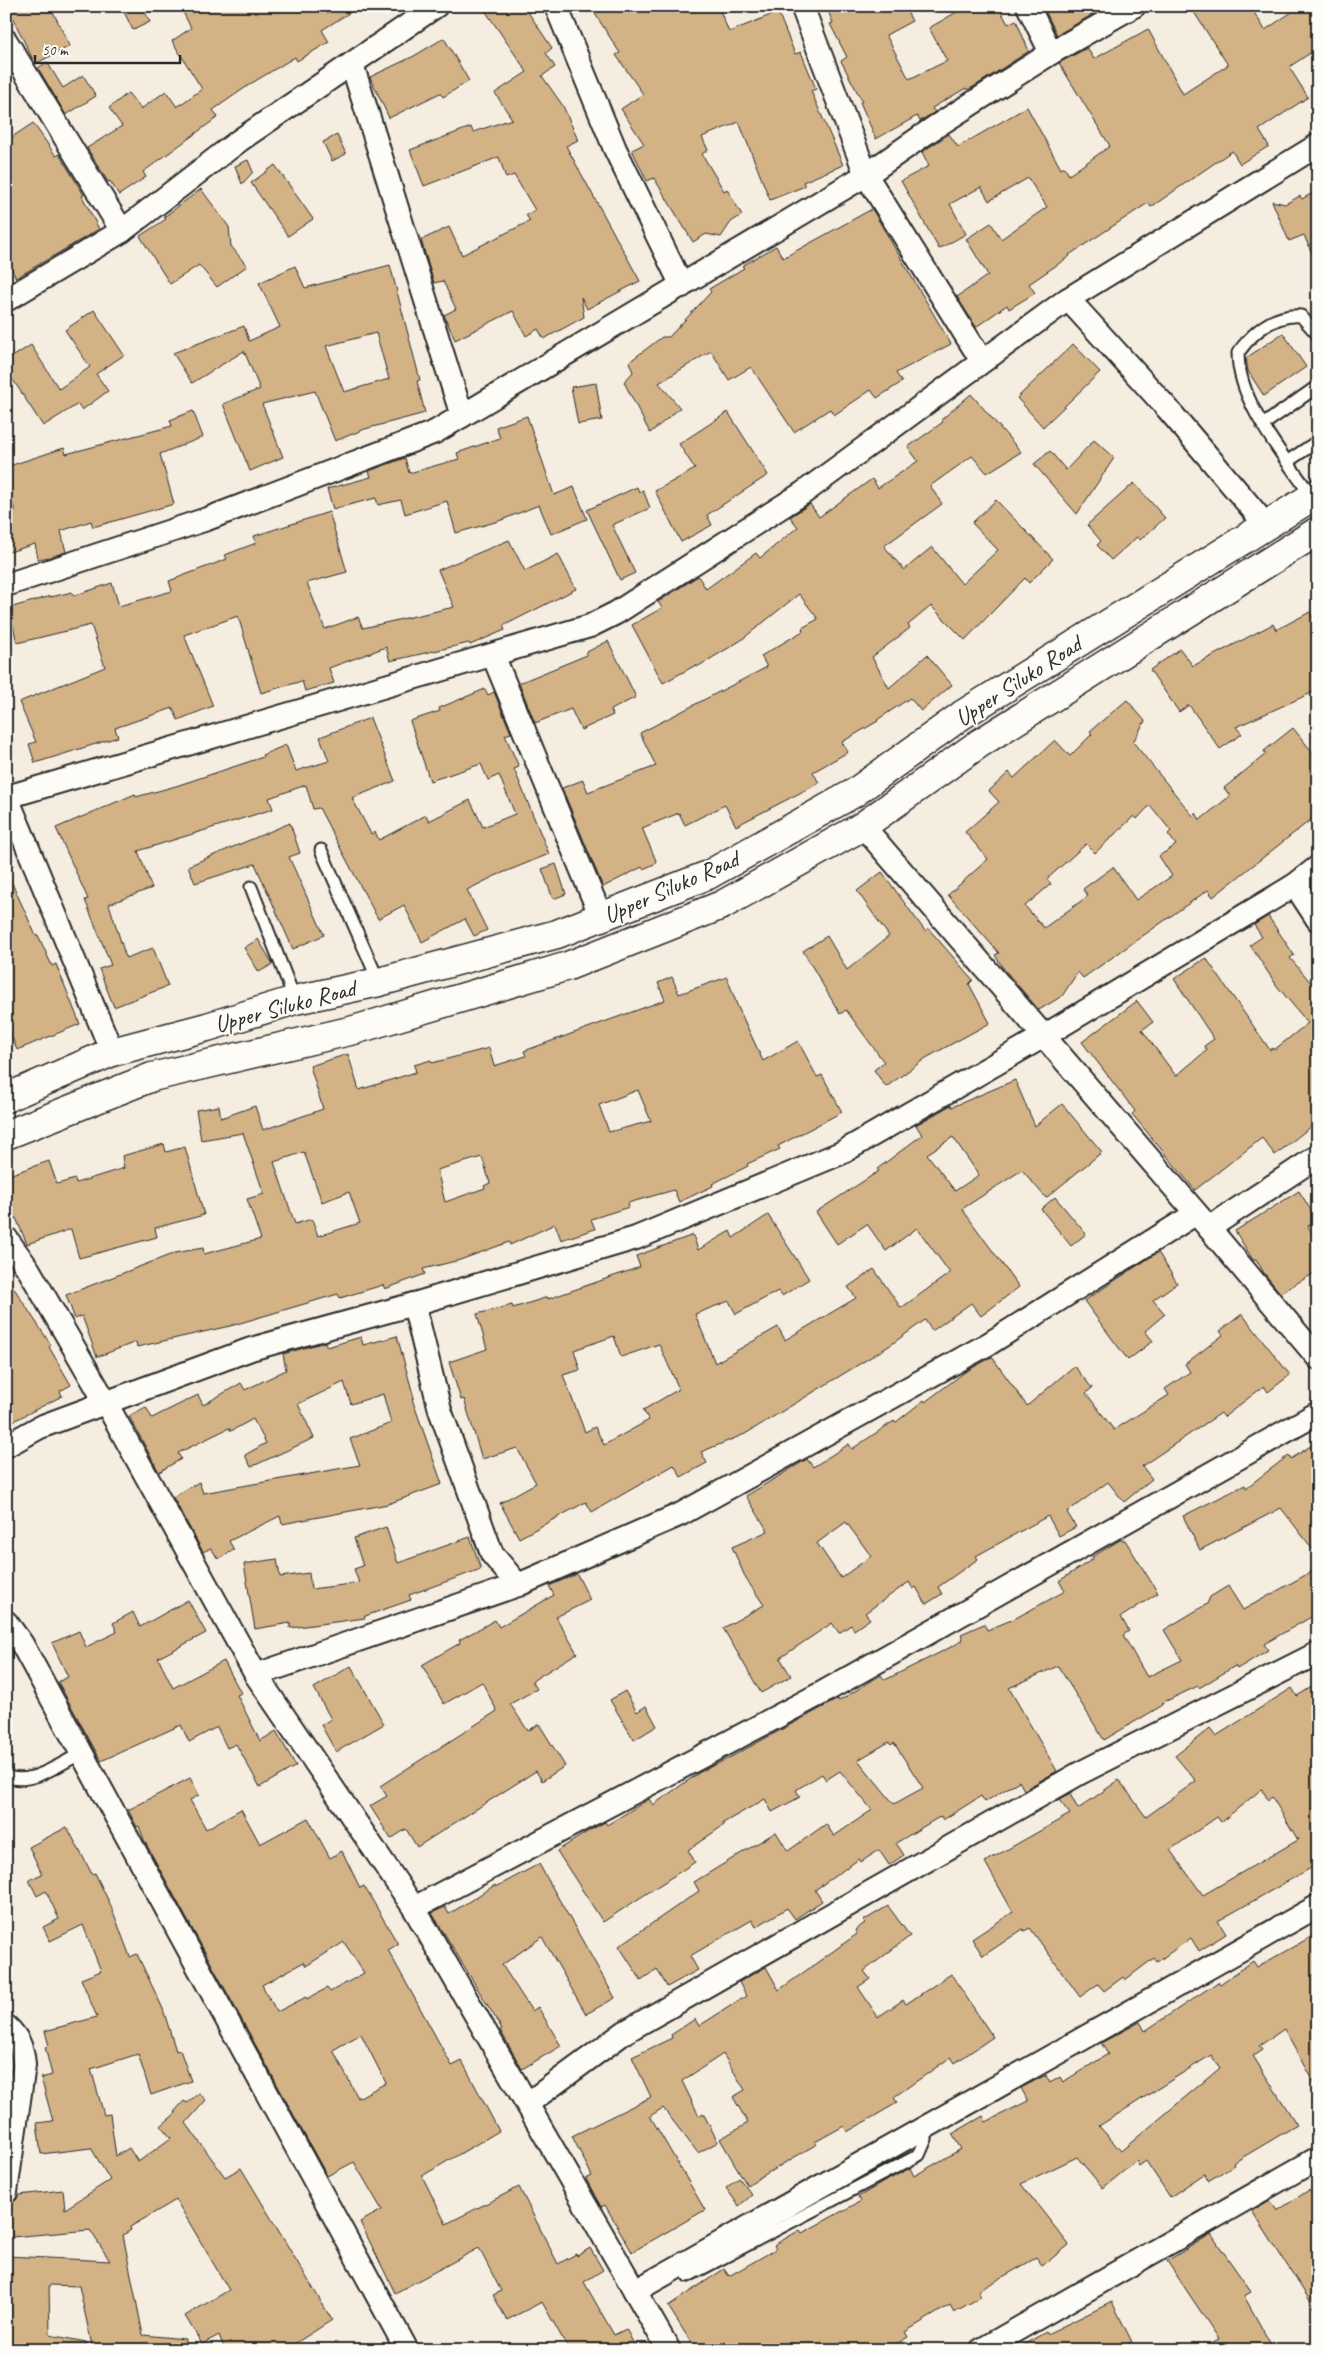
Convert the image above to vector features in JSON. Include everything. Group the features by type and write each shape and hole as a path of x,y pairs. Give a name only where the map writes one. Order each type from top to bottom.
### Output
{"main road":[{"name":"Upper Siluko Road","path":"6,1098 112,1052 207,1027 295,1000 379,982 557,934 708,875 854,793 962,715 1265,524 1315,495"},
{"name":"Upper Siluko Road","path":"6,1135 152,1077 354,1030 568,966 722,905 863,826 980,743 1318,532"}],"street":[{"path":"6,300 122,231 240,140 436,6"},
{"path":"556,6 615,149 682,286"},
{"path":"802,6 866,175 982,362"},
{"path":"1028,6 1051,54"},
{"path":"6,586 207,519 435,432 866,175 935,127 1051,54 1134,6"},
{"path":"6,41 122,231"},
{"path":"352,64 462,416"},
{"path":"112,1052 7,796 590,626 616,613 803,493 1068,299 1318,146"},
{"path":"1068,299 1167,408 1265,524"},
{"path":"493,655 601,917"},
{"path":"863,826 1318,1358"},
{"path":"6,1446 40,1427 251,1349 414,1304 636,1238 841,1153 1044,1036 1294,885 1318,867"},
{"path":"1294,885 1318,920"},
{"path":"256,1675 518,1585 681,1514 990,1343 1318,1156"},
{"path":"6,1238 28,1270 106,1403 256,1675 414,1908 668,2350"},
{"path":"414,1304 440,1410 492,1554 518,1585"},
{"path":"414,1908 820,1694 1318,1413"},
{"path":"6,1622 22,1644 407,2350"},
{"path":"527,2104 625,2032 1080,1773 1318,1653"},
{"path":"635,2291 782,2218 924,2128 1318,1906"},
{"path":"6,2026 19,2040 23,2052 24,2065 6,2192"},
{"path":"981,2350 1318,2158"}],"lane":[{"path":"1315,495 1288,461 1264,424 1242,380 1238,353 1257,331 1279,318 1291,315 1302,316 1318,335"},
{"path":"1264,424 1318,386"},
{"path":"1288,461 1318,441"},
{"path":"321,850 379,982"},
{"path":"251,887 295,1000"},
{"path":"6,1776 20,1780 32,1777 82,1753"},
{"path":"688,2276 782,2218"}],"building":[{"path":"7,6 50,6 70,46 35,64"},
{"path":"121,6 142,6 150,22 133,30"},
{"path":"180,6 360,6 322,30 329,42 297,61 295,57 252,83 213,110 218,117 143,172 146,177 119,195 110,181 108,182 87,148 122,126 109,108 128,93 141,109 166,91 177,107 202,89 172,41 191,28"},
{"path":"482,6 524,6 552,48 546,53 555,67 542,76 563,106 578,140 566,146 640,281 587,309 581,297 584,317 544,339 538,329 526,336 513,311 455,340 444,315 456,309 443,281 434,283 421,240 449,227 462,255 530,221 526,215 535,210 514,175 506,178 499,157 424,186 410,150 471,127 473,132 512,119 495,93 527,72"},
{"path":"590,6 718,6 729,32 778,12 795,54 801,52 816,89 811,91 843,165 803,182 805,186 770,200 739,122 702,137 708,150 702,154 724,191 727,189 742,215 731,222 721,237 706,234 693,242 654,178 647,181 632,150 644,144 621,109 643,94 616,55 620,53"},
{"path":"826,6 904,6 912,21 886,35 909,79 947,61 929,28 967,6 998,6 1008,24 1016,20 1029,51 975,86 967,90 966,88 932,108 935,112 920,121 917,116 876,139 860,102 862,101 841,61 847,57 830,24 833,23"},
{"path":"1043,6 1107,6 1057,35"},
{"path":"1190,6 1250,6 1265,30 1301,6 1318,6 1318,48 1289,67 1308,97 1259,130 1269,146 1240,164 1232,151 1151,207 1148,203 1069,255 1029,284 1035,293 1009,309 1007,305 976,327 957,297 988,275 966,239 991,223 1001,239 1047,207 1028,178 989,201 981,187 950,204 966,234 939,249 901,181 929,166 922,152 949,134 958,147 1027,107 1061,169 1064,167 1069,175 1110,146 1059,63 1087,48 1094,59 1148,29 1183,94 1228,65"},
{"path":"444,38 469,81 443,97 440,93 389,118 370,77 414,56"},
{"path":"47,62 63,88 83,75 96,96 66,115 38,68"},
{"path":"33,123 56,156 59,154 84,195 82,196 99,229 16,278 6,259 6,141"},
{"path":"337,135 346,154 332,161 323,142"},
{"path":"248,160 253,172 242,184 235,166"},
{"path":"275,165 313,219 288,236 251,183"},
{"path":"201,189 229,227 231,246 247,266 217,287 199,265 170,284 140,236 166,219 164,217"},
{"path":"1318,190 1318,268 1304,235 1289,241 1272,201 1285,204 1300,196 1302,199"},
{"path":"872,209 951,344 896,373 902,382 877,398 871,390 834,415 830,409 794,432 751,367 729,380 711,351 659,383 680,408 650,433 624,382 633,372 629,362 662,337 669,337 711,292 709,289 744,268 742,266 776,246 783,258"},
{"path":"390,265 420,380 417,381 425,413 365,429 335,441 315,391 262,404 283,457 250,471 223,404 260,389 244,351 192,383 173,353 244,326 249,341 280,327 259,283 295,266 305,288","holes":["376,333 389,379 344,392 326,346"]},
{"path":"94,310 124,355 96,374 108,391 82,410 78,404 43,426 6,369 6,361 31,345 59,389 90,367 65,330"},
{"path":"1283,333 1306,367 1264,396 1248,371 1246,358"},
{"path":"1073,344 1100,372 1043,427 1017,398"},
{"path":"596,383 602,420 578,424 571,387"},
{"path":"971,394 1021,452 987,473 972,456 930,486 942,504 884,546 904,570 932,547 962,584 998,550 972,523 996,500 1053,559 1029,583 1025,578 965,640 931,606 908,625 910,628 872,657 889,688 927,655 952,685 921,711 910,698 878,721 842,742 848,752 813,772 819,783 736,826 725,805 685,825 679,813 642,828 657,863 643,869 642,867 603,887 562,788 583,780 588,792 656,766 640,733 767,667 761,656 803,631 802,628 818,619 799,594 740,641 697,667 696,665 663,683 632,625 662,608 658,602 698,576 706,589 756,553 760,558 798,527 790,517 810,504 819,517 872,479 878,488 918,461 908,447 943,422 941,420"},
{"path":"193,411 203,437 160,454 174,504 93,527 91,521 61,531 66,552 50,557 38,559 35,544 6,553 6,514 15,511 6,484 6,467 64,448 66,454 172,426 170,420"},
{"path":"728,412 768,475 707,515 712,525 681,542 655,491 695,469 679,444"},
{"path":"527,416 554,495 574,487 587,519 551,534 539,505 499,521 456,533 447,501 405,514 401,500 378,505 376,498 333,509 327,489 371,477 369,471 405,458 409,473 459,459 457,453 500,438 496,427"},
{"path":"1094,440 1114,458 1077,514 1034,464 1050,451 1066,470"},
{"path":"1134,483 1165,518 1140,540 1137,537 1111,560 1097,545 1101,541 1087,525"},
{"path":"637,487 639,492 643,490 650,508 612,525 635,573 620,580 587,510"},
{"path":"329,512 347,572 307,583 325,629 358,617 363,628 454,607 438,570 509,540 525,571 558,554 576,589 503,626 505,630 470,645 469,643 390,661 386,647 329,668 334,683 305,691 302,681 261,693 238,616 184,635 213,706 178,720 173,708 115,728 118,737 35,763 29,744 36,742 19,702 105,667 91,625 17,643 9,608 72,592 73,596 112,583 119,606 172,591 169,581 227,559 225,555 256,543 254,536"},
{"path":"1310,612 1318,627 1318,690 1236,727 1242,734 1220,749 1189,705 1179,712 1150,670 1180,649 1193,666 1273,624 1276,630"},
{"path":"608,641 636,697 611,710 613,715 581,730 571,709 535,723 519,683 587,655 585,653"},
{"path":"485,689 488,695 494,692 511,733 505,735 519,767 514,769 549,854 495,876 467,890 487,930 474,936 465,919 422,942 404,905 378,919 319,808 313,809 306,785 269,798 273,809 138,851 152,888 109,904 126,958 153,948 168,986 114,1007 99,969 111,965 85,900 88,899 56,828 135,794 136,797 176,786 263,757 262,755 286,745 296,771 329,761 320,737 370,718 395,781 352,798 371,834 375,832 379,840 426,815 429,821 470,800 483,827 515,814 499,775 488,780 481,764 430,781 410,721 440,711 439,708"},
{"path":"1127,700 1145,721 1133,742 1193,816 1196,813 1200,820 1230,796 1224,788 1266,754 1264,751 1293,728 1318,759 1318,814 1213,897 1208,890 1083,978 1078,972 1062,996 1039,1010 1003,968 995,955 999,953 948,895 988,859 965,832 999,802 989,791 1009,772 1014,778 1055,740 1070,756 1092,734 1090,731","holes":["1150,805 1171,831 1168,834 1176,845 1159,856 1172,876 1136,900 1113,867 1083,889 1088,896 1044,928 1025,906 1051,884 1047,879 1086,844 1095,853 1134,816 1137,819"]},
{"path":"290,823 300,853 289,857 324,935 293,949 255,864 195,883 188,866"},
{"path":"556,864 566,894 553,899 542,869"},
{"path":"6,870 36,936 38,935 52,966 56,964 80,1024 17,1050 6,1023"},
{"path":"882,872 925,931 928,928 973,980 969,984 990,1023 926,1058 886,1087 874,1070 884,1062 846,1010 840,1014 803,951 827,936 847,970 889,936 857,891"},
{"path":"1268,916 1294,955 1290,958 1318,991 1318,1121 1275,1155 1262,1138 1195,1190 1132,1114 1135,1111 1082,1042 1137,1001 1153,1022 1142,1030 1176,1076 1207,1050 1204,1046 1214,1039 1174,979 1206,958 1270,1050 1273,1048 1274,1050 1308,1023 1277,986 1250,945 1262,937 1254,925"},
{"path":"258,939 273,964 259,972 244,948"},
{"path":"672,977 679,994 727,977 737,1005 763,1061 798,1041 817,1077 822,1075 842,1112 778,1146 780,1149 747,1164 748,1166 712,1184 713,1186 679,1202 674,1190 628,1203 629,1207 591,1219 595,1229 561,1240 555,1224 510,1245 509,1242 460,1260 423,1269 425,1274 385,1289 383,1285 340,1298 338,1294 230,1326 137,1347 136,1342 97,1357 82,1316 75,1319 66,1295 175,1253 203,1248 204,1254 261,1239 247,1199 264,1194 243,1133 201,1140 196,1110 219,1106 221,1118 255,1106 263,1130 323,1109 310,1066 348,1054 359,1090 416,1072 414,1065 431,1060 432,1063 489,1048 494,1066 526,1056 524,1051 665,1000 658,983","holes":["638,1090 651,1121 609,1132 599,1105","304,1152 322,1202 349,1192 360,1223 318,1236 312,1219 295,1224 274,1162","482,1157 490,1183 484,1186 485,1188 445,1202 437,1170"]},
{"path":"1015,1080 1035,1126 1062,1104 1102,1152 1046,1198 1022,1170 962,1209 1019,1287 981,1316 971,1303 932,1331 925,1320 889,1346 745,1434 701,1452 707,1463 681,1477 674,1465 592,1512 586,1502 519,1538 500,1503 536,1483 517,1448 482,1459 464,1399 461,1400 449,1362 487,1349 477,1314 512,1305 513,1308 548,1297 548,1299 640,1267 636,1256 693,1235 698,1250 730,1231 733,1238 768,1215 809,1279 782,1296 778,1291 736,1314 729,1301 695,1314 715,1363 778,1327 785,1340 856,1298 848,1287 874,1269 901,1308 950,1273 917,1228 886,1251 867,1224 837,1244 816,1212 879,1171 877,1169 922,1135 916,1125 951,1105 952,1107","holes":["953,1137 979,1175 955,1191 927,1154","614,1336 621,1357 659,1344 679,1389 643,1410 649,1420 604,1445 595,1427 585,1432 563,1375 580,1370 574,1350"]},
{"path":"164,1144 166,1152 185,1147 204,1215 155,1228 157,1237 79,1258 71,1229 27,1244 16,1218 6,1221 6,1176 49,1161 57,1184 75,1179 76,1183 124,1168 122,1156"},
{"path":"1299,1191 1317,1220 1308,1226 1318,1244 1318,1271 1280,1293 1264,1273 1256,1259 1253,1260 1235,1231"},
{"path":"1055,1197 1086,1234 1071,1246 1041,1209"},
{"path":"1158,1252 1177,1283 1153,1300 1165,1314 1145,1331 1153,1341 1128,1360 1084,1301"},
{"path":"6,1276 51,1345 49,1347 71,1385 60,1391 62,1396 6,1425"},
{"path":"1242,1314 1290,1375 1268,1392 1264,1386 1224,1417 1221,1413 1142,1466 1152,1479 1124,1502 1108,1482 1067,1512 1076,1527 1059,1536 1048,1516 976,1556 978,1559 938,1587 942,1594 926,1604 916,1587 913,1589 909,1582 865,1613 870,1619 854,1630 851,1625 839,1633 832,1623 780,1658 791,1676 761,1693 723,1628 764,1605 746,1579 732,1547 768,1531 746,1496 807,1459 813,1467 849,1444 852,1449 894,1421 895,1423 924,1400 925,1402 965,1372 992,1357 1027,1406 1074,1366 1092,1388 1086,1393 1114,1430 1169,1395 1165,1389 1190,1372 1185,1364 1223,1335 1220,1331","holes":["846,1522 871,1556 841,1578 817,1543"]},
{"path":"397,1336 414,1398 412,1399 442,1484 388,1504 282,1524 280,1516 229,1541 234,1550 218,1559 211,1548 203,1552 173,1497 199,1482 203,1493 360,1465 350,1439 391,1423 383,1394 351,1404 344,1382 298,1404 314,1438 251,1467 245,1455 266,1443 253,1419 231,1431 229,1428 178,1453 181,1459 159,1472 129,1416 146,1407 152,1418 198,1395 203,1405 241,1383 245,1390 286,1370 283,1354 325,1342 327,1347 361,1337 363,1345"},
{"path":"1318,1441 1318,1556 1281,1508 1200,1550 1183,1516 1245,1485 1246,1488 1289,1455 1291,1459"},
{"path":"386,1527 398,1563 470,1537 481,1569 409,1595 411,1600 365,1616 365,1618 290,1628 290,1623 255,1629 244,1564 277,1559 280,1577 309,1573 311,1589 359,1583 354,1569 363,1566 354,1538"},
{"path":"1120,1540 1125,1540 1158,1593 1121,1617 1129,1631 1123,1635 1147,1677 1182,1660 1164,1630 1207,1604 1210,1597 1228,1586 1243,1610 1318,1568 1318,1613 1264,1644 1268,1650 1237,1669 1235,1666 1199,1688 1198,1686 1162,1703 1163,1705 1104,1740 1058,1666 1009,1688 1057,1771 1024,1790 1019,1781 985,1802 981,1796 943,1820 941,1816 896,1843 904,1855 889,1865 879,1850 861,1862 859,1859 815,1890 822,1901 795,1919 787,1908 756,1927 752,1920 690,1956 698,1970 667,1987 657,1969 641,1980 619,1946 699,1891 694,1882 776,1832 788,1851 826,1824 834,1836 872,1810 840,1771 826,1780 822,1774 796,1790 800,1797 772,1812 765,1799 723,1823 724,1825 688,1850 695,1862 603,1922 557,1851 605,1822 607,1825 649,1799 653,1805 700,1772 838,1699 839,1701 881,1675 885,1680 953,1646 963,1640 961,1634 984,1624 987,1630 1014,1619 1065,1591 1059,1581 1093,1559 1092,1557","holes":["889,1742 891,1745 894,1743 923,1788 894,1804 858,1760"]},
{"path":"577,1574 590,1600 556,1617 577,1653 532,1681 537,1689 510,1704 528,1731 539,1724 565,1766 542,1781 536,1771 417,1847 406,1829 391,1839 370,1806 387,1796 380,1786 497,1711 482,1682 444,1704 422,1665 460,1643 459,1640 495,1620 499,1627 554,1595 549,1586"},
{"path":"188,1600 206,1633 158,1658 173,1688 224,1661 241,1693 237,1695 260,1741 276,1731 296,1766 260,1787 236,1744 227,1748 217,1727 189,1742 181,1725 101,1761 58,1682 68,1677 52,1643 79,1631 86,1647 117,1632 113,1623 133,1612 140,1627"},
{"path":"351,1666 384,1724 336,1752 321,1725 331,1719 314,1688"},
{"path":"1318,1683 1318,1864 1218,1921 1226,1934 1199,1951 1191,1938 1157,1962 1154,1958 1125,1980 1123,1977 1104,1991 1098,1984 1080,1997 1030,1928 1024,1931 1023,1929 983,1956 972,1939 1013,1912 985,1862 1070,1814 1059,1800 1070,1794 1078,1809 1119,1780 1146,1817 1196,1781 1175,1756 1210,1728 1216,1736 1292,1688 1297,1696","holes":["1262,1789 1268,1800 1272,1797 1298,1840 1203,1895 1170,1850 1217,1817 1221,1822"]},
{"path":"625,1691 637,1712 646,1706 657,1726 634,1740 610,1700"},
{"path":"190,1778 199,1795 190,1800 206,1829 241,1809 260,1844 308,1818 330,1858 342,1851 360,1888 364,1886 398,1944 388,1950 452,2066 462,2061 499,2131 422,2176 446,2224 519,2187 558,2264 590,2248 603,2270 584,2282 614,2335 626,2329 637,2350 569,2350 542,2302 507,2320 493,2295 501,2291 479,2248 395,2293 360,2222 382,2210 354,2162 327,2176 145,1842 139,1826 137,1827 128,1810","holes":["344,1942 364,1973 330,1992 327,1988 277,2012 262,1985 304,1962 306,1966","361,2034 386,2083 358,2098 333,2050"]},
{"path":"67,1827 92,1874 95,1873 111,1906 130,1957 137,1954 163,2009 176,2051 180,2050 191,2081 151,2095 138,2054 91,2069 104,2115 110,2114 116,2156 129,2148 138,2162 171,2138 161,2126 176,2113 174,2112 184,2101 187,2103 199,2093 206,2100 186,2123 225,2177 241,2168 332,2320 285,2350 225,2350 219,2335 202,2344 185,2316 229,2290 176,2200 130,2227 131,2230 123,2235 143,2335 185,2339 184,2350 93,2350 79,2286 49,2285 50,2335 86,2342 86,2350 17,2350 6,2348 6,2327 11,2328 10,2275 7,2275 6,2256 110,2261 90,2230 12,2237 9,2204 16,2200 19,2195 63,2190 65,2209 110,2180 91,2148 41,2154 37,2123 53,2121 41,2078 52,2075 45,2047 49,2046 45,2031 97,2017 81,1979 101,1971 83,1925 50,1941 43,1927 59,1919 46,1891 37,1896 29,1880 42,1874 29,1847"},
{"path":"539,1864 615,1998 586,2014 542,1937 502,1965 532,2011 538,2007 561,2046 522,2069 500,2030 502,2029 432,1913 445,1907 449,1914 495,1885 496,1887"},
{"path":"888,1906 910,1936 864,1971 870,1979 858,1987 878,2017 903,2000 906,2004 951,1974 993,2037 955,2063 951,2057 894,2097 897,2103 847,2132 844,2126 747,2185 720,2139 748,2123 733,2097 745,2090 723,2054 682,2081 699,2116 703,2113 718,2142 698,2153 663,2108 650,2116 705,2210 632,2252 605,2205 601,2207 586,2179 592,2176 572,2136 651,2097 632,2057 672,2038 671,2035 695,2019 699,2026 746,1996 739,1982 766,1967 779,1990 857,1934 855,1930 865,1923 863,1921"},
{"path":"1318,1933 1318,2091 1284,2029 1259,2046 1262,2050 1253,2056 1297,2125 1233,2163 1234,2165 1208,2181 1204,2174 1170,2197 1146,2161 1139,2166 1136,2161 1103,2188 1077,2157 1021,2184 1069,2245 1042,2266 1036,2258 978,2291 981,2297 954,2312 950,2305 905,2332 908,2337 886,2350 696,2350 668,2306 724,2269 729,2276 776,2249 774,2245 800,2230 802,2233 861,2201 858,2197 882,2183 910,2168 914,2176 961,2149 952,2134 983,2116 986,2122 1028,2101 1021,2088 1046,2075 1050,2083 1060,2077 1063,2082 1108,2054 1101,2043 1140,2022 1145,2031 1253,1961 1257,1967","holes":["1211,2055 1220,2068 1121,2151 1099,2126"]},
{"path":"739,2178 752,2195 739,2206 726,2188"},
{"path":"1309,2190 1318,2203 1318,2313 1252,2211 1270,2200 1277,2211"},
{"path":"1211,2234 1251,2292 1244,2296 1274,2350 1196,2350 1219,2339 1167,2261"},
{"path":"1112,2302 1132,2342 1117,2350 1014,2350 1046,2332 1047,2334"}]}
